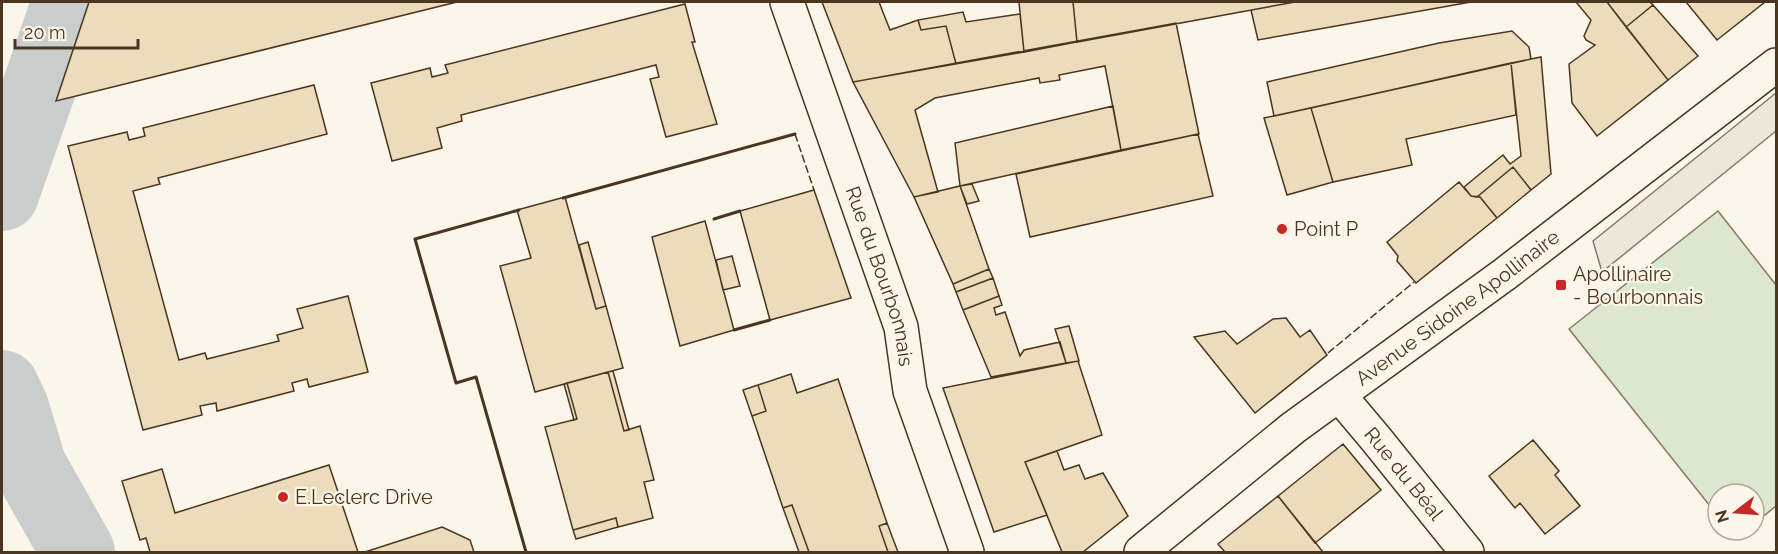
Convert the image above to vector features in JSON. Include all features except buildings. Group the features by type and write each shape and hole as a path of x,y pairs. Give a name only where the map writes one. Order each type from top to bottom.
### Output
{"main road":[{"name":"Rue du Bourbonnais","path":"787,2 901,327 910,391 967,552"},
{"name":"Avenue Sidoine Apollinaire","path":"1141,552 1293,428 1505,274 1776,65"},
{"name":"Rue du Béal","path":"1339,395 1467,552"}],"green space":[{"path":"1718,211 1776,285 1776,506 1766,514 1766,482 1706,482 1706,501 1569,329"}],"shaded area":[{"path":"1776,93 1776,131 1602,272 1593,241"}],"waterway":[{"path":"2,194 69,2"},
{"path":"2,387 12,408 30,467 78,552"}],"fence":[{"path":"795,134 814,190"},
{"path":"1328,353 1414,282"}],"wall":[{"path":"563,198 795,134"},
{"path":"519,210 415,239 456,383 476,377 526,552"},
{"path":"714,219 740,211"},
{"path":"734,330 770,320"}],"place":[{"name":"Point P","path":"1282,229"},
{"name":"Apollinaire - Bourbonnais","path":"1561,285"},
{"name":"E.Leclerc Drive","path":"283,497"}]}
